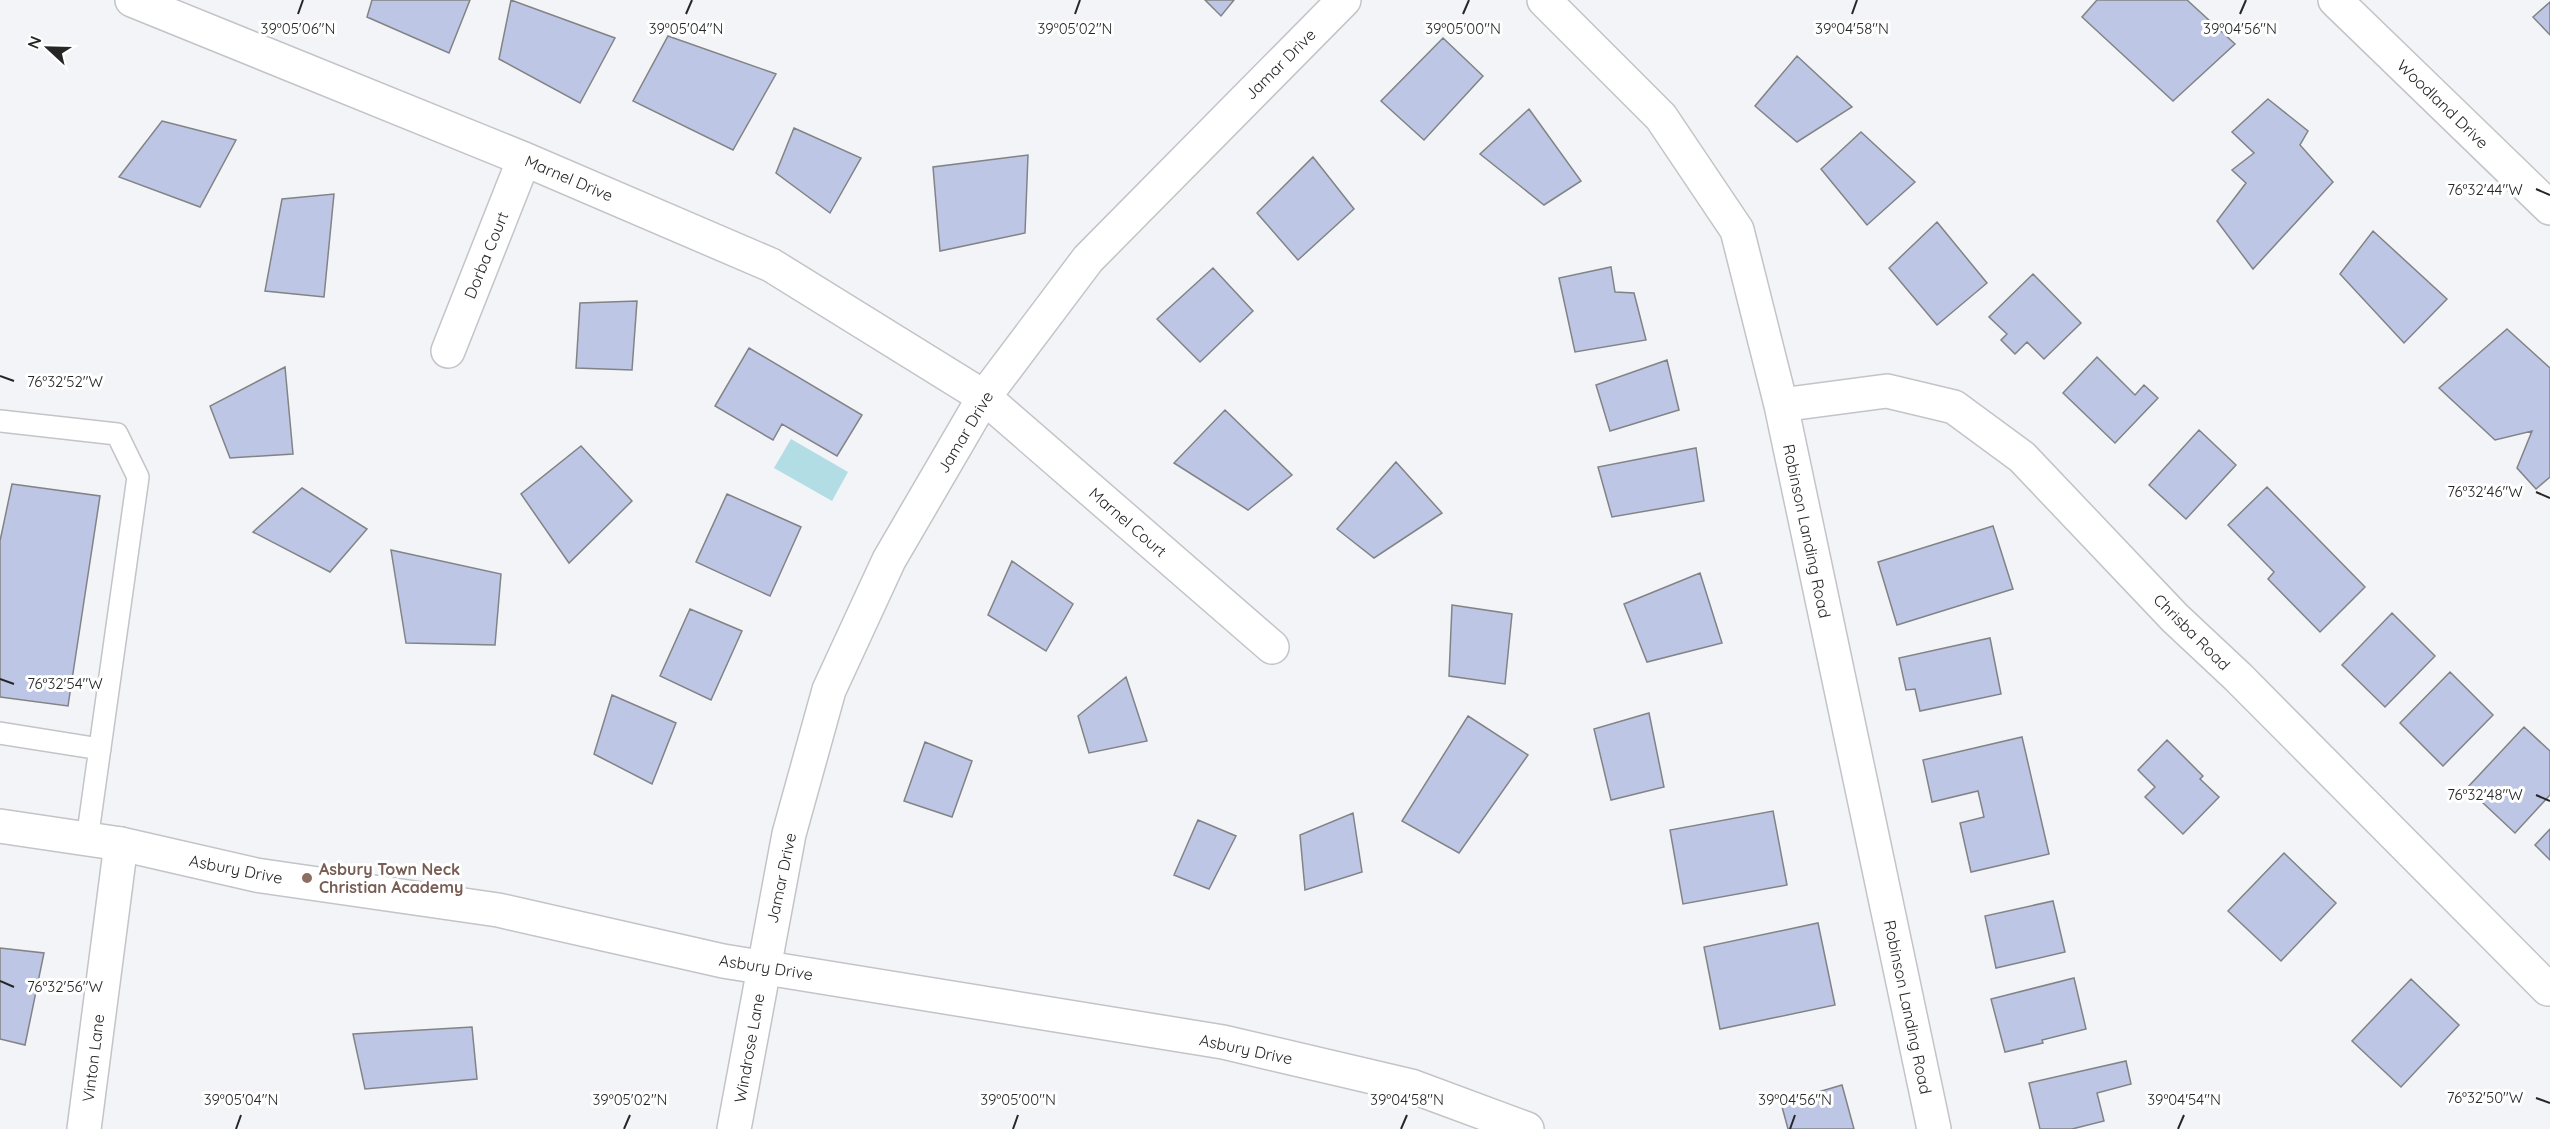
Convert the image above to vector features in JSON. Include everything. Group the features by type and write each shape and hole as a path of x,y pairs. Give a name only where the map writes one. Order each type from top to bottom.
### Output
{"street":[{"name":"Marnel Drive","path":"132,0 524,159 771,265 984,396"},
{"name":"Jamar Drive","path":"763,967 789,834 829,690 889,560 984,396 1088,259 1344,0"},
{"name":"Robinson Landing Road","path":"1544,0 1661,117 1737,230 1781,405 1934,1129"},
{"name":"Woodland Drive","path":"2335,0 2550,208"},
{"name":"Dorba Court","path":"448,351 524,159"},
{"name":"Chrisba Road","path":"1781,405 1887,391 1954,407 2022,457 2175,618 2238,677 2548,989"},
{"name":"Marnel Court","path":"984,396 1272,647"},
{"name":"Asbury Drive","path":"0,826 121,844 255,875 498,910 723,961 1223,1042 1412,1086 1527,1129"},
{"name":"Vinton Lane","path":"84,1129 121,844"},
{"name":"Windrose Lane","path":"734,1129 763,967"}],"lane":[{"path":"0,421 117,435 138,477 87,840"},
{"path":"0,733 100,749"}],"water":[{"path":"791,439 848,472 832,501 774,468"}],"building":[{"path":"372,0 470,0 449,53 367,17"},
{"path":"511,0 615,38 580,103 499,59"},
{"path":"1205,0 1234,0 1221,16"},
{"path":"2097,0 2187,0 2235,44 2173,101 2082,17"},
{"path":"2550,2 2550,35 2533,17"},
{"path":"668,36 776,74 733,150 633,101"},
{"path":"1443,38 1483,76 1424,140 1381,101"},
{"path":"1797,56 1852,107 1797,142 1755,106"},
{"path":"2268,99 2308,131 2300,145 2333,182 2253,269 2217,221 2246,183 2232,170 2254,153 2232,132"},
{"path":"1529,109 1581,181 1544,205 1480,154"},
{"path":"162,121 236,140 200,207 119,177"},
{"path":"794,128 861,158 830,213 776,173"},
{"path":"1861,132 1915,182 1867,225 1821,169"},
{"path":"1028,155 1025,233 940,251 933,167"},
{"path":"1313,157 1354,209 1298,260 1257,213"},
{"path":"334,194 324,297 265,291 282,199"},
{"path":"1937,222 1987,283 1937,325 1889,268"},
{"path":"2373,231 2447,299 2404,343 2340,274"},
{"path":"1611,267 1615,292 1634,293 1646,340 1575,352 1559,278"},
{"path":"1213,268 1253,311 1200,362 1157,319"},
{"path":"2033,274 2081,323 2044,359 2027,342 2015,354 2001,340 2007,334 1989,317"},
{"path":"637,301 632,370 576,368 580,303"},
{"path":"2507,329 2550,368 2550,477 2536,489 2517,468 2532,431 2495,440 2439,388"},
{"path":"749,348 862,415 837,456 782,424 773,440 715,406"},
{"path":"2097,357 2135,395 2144,385 2158,398 2115,443 2063,393"},
{"path":"1667,360 1679,410 1610,431 1596,385"},
{"path":"285,367 293,454 230,458 210,406"},
{"path":"1225,410 1292,475 1248,510 1174,463"},
{"path":"2199,430 2236,465 2186,519 2149,485"},
{"path":"581,446 632,501 569,563 521,494"},
{"path":"1696,448 1704,501 1612,517 1598,467"},
{"path":"1396,462 1442,513 1374,558 1337,529"},
{"path":"12,484 100,496 68,706 0,697 0,541"},
{"path":"2267,487 2365,587 2320,632 2268,579 2274,572 2228,525"},
{"path":"302,488 367,529 330,572 253,532"},
{"path":"727,494 801,527 770,596 696,562"},
{"path":"1993,526 2013,589 1897,625 1878,562"},
{"path":"391,550 501,574 495,645 406,643"},
{"path":"1012,561 1073,604 1046,651 988,615"},
{"path":"1700,573 1722,643 1647,662 1624,604"},
{"path":"1452,605 1512,614 1505,684 1449,676"},
{"path":"690,609 742,631 711,700 660,676"},
{"path":"2392,613 2435,656 2385,707 2342,665"},
{"path":"1990,638 2001,694 1920,711 1915,689 1906,690 1899,658"},
{"path":"2450,672 2493,715 2443,766 2400,723"},
{"path":"1126,677 1147,741 1089,753 1078,716"},
{"path":"612,695 676,723 652,784 594,754"},
{"path":"1649,713 1664,787 1611,800 1594,729"},
{"path":"1468,716 1528,755 1459,853 1402,821"},
{"path":"2524,727 2550,751 2550,795 2515,833 2467,788"},
{"path":"2022,737 2049,854 1971,872 1960,823 1984,817 1978,791 1932,802 1923,760"},
{"path":"2167,740 2203,776 2200,779 2219,797 2183,834 2145,797 2155,787 2138,770"},
{"path":"925,742 972,761 952,817 904,801"},
{"path":"1773,811 1787,885 1683,904 1670,830"},
{"path":"1353,813 1362,872 1305,890 1300,835"},
{"path":"1198,820 1236,836 1209,889 1174,875"},
{"path":"2550,829 2550,860 2535,845"},
{"path":"2284,853 2336,903 2281,961 2228,911"},
{"path":"2053,901 2065,952 1996,968 1985,916"},
{"path":"1818,923 1835,1005 1720,1029 1704,947"},
{"path":"0,948 44,953 25,1045 0,1039"},
{"path":"2074,978 2086,1029 2005,1052 1991,999"},
{"path":"2411,979 2459,1025 2401,1087 2352,1041"},
{"path":"472,1027 477,1079 365,1089 353,1034"},
{"path":"2126,1061 2131,1084 2097,1093 2104,1121 2072,1129 2040,1129 2029,1083"},
{"path":"1842,1085 1854,1129 1788,1129 1781,1103"}],"place":[{"name":"Asbury Town Neck Christian Academy","path":"307,878"}]}
